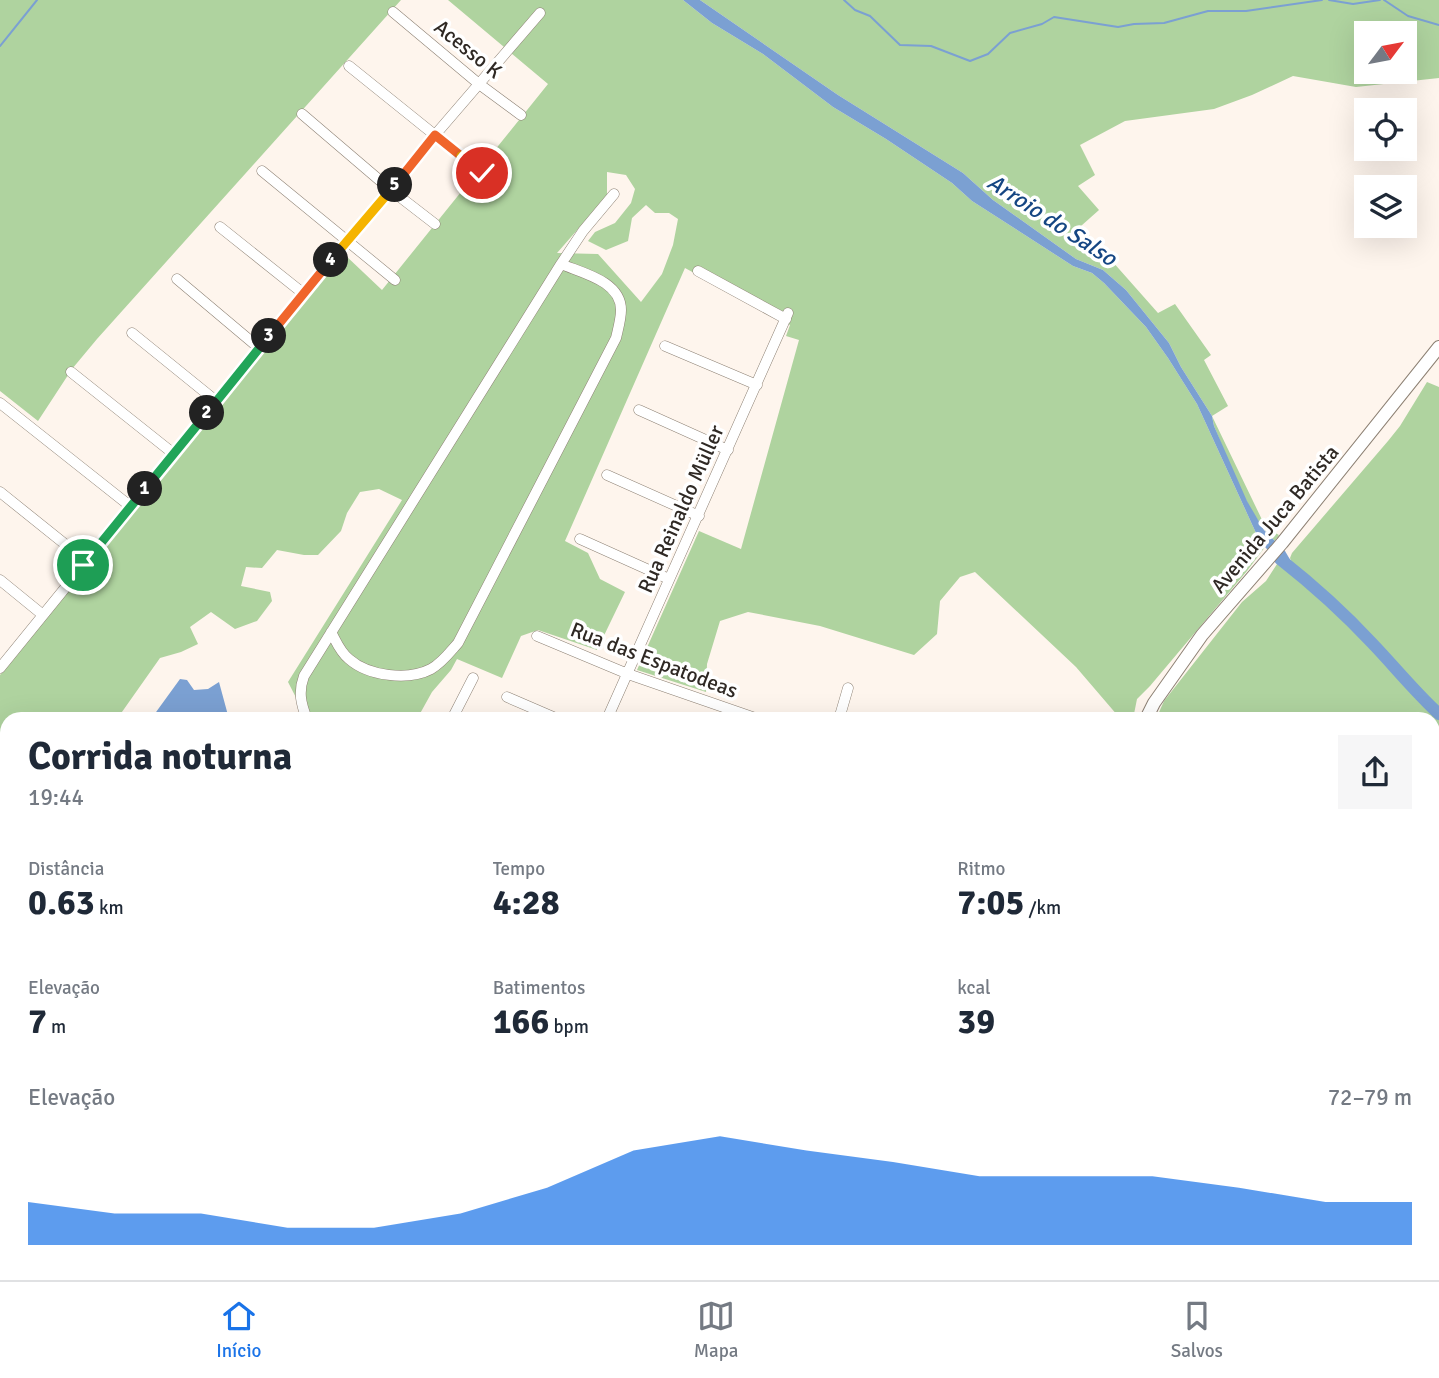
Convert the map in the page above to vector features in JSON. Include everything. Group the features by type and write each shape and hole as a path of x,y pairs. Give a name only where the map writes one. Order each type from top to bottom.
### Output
{"main road":[{"name":"Avenida Juca Batista","path":"1149,712 1202,635 1282,542 1439,346"}],"street":[{"name":"Acesso K","path":"393,12 479,84 521,115"},
{"path":"0,668 348,240 540,13"},
{"path":"349,66 479,171"},
{"path":"302,114 435,224"},
{"path":"262,171 395,280"},
{"path":"304,712 300,687 304,676 561,264 614,194"},
{"path":"220,227 304,294"},
{"path":"331,632 350,661 378,673 406,676 433,668 458,643 616,338 621,306 614,291 604,282 561,264"},
{"name":"Rua Reinaldo Müller","path":"610,712 787,316 698,271"},
{"path":"177,279 259,348"},
{"path":"132,333 216,401"},
{"path":"665,346 757,385"},
{"path":"71,372 174,454"},
{"path":"0,403 130,506"},
{"path":"639,410 728,450"},
{"path":"607,475 699,516"},
{"path":"0,492 86,561"},
{"path":"580,539 669,579"},
{"path":"0,580 43,615"},
{"name":"Rua das Espatodeas","path":"537,636 628,674 738,712"},
{"path":"455,712 472,678"},
{"path":"841,712 848,688"},
{"path":"507,697 542,712"}],"green space":[{"path":"0,0 401,0 97,339 72,369 38,421 0,391"},
{"path":"448,0 683,0 712,23 763,54 833,107 952,183 972,201 1073,266 1092,273 1104,283 1146,327 1197,404 1256,533 1265,547 1137,699 1134,712 1115,712 1076,667 975,572 960,577 940,601 937,634 914,655 820,626 748,612 720,621 707,664 706,692 637,670 699,531 741,549 799,340 786,336 790,325 685,268 565,541 588,553 600,579 625,592 597,650 538,630 521,636 502,678 457,659 421,712 303,712 288,682 402,500 379,489 360,492 347,513 341,531 318,555 277,550 262,568 246,567 241,586 270,592 272,601 257,621 235,629 211,612 190,627 198,644 160,658 122,712 0,712 0,675 344,254 382,290 548,84","holes":["607,172 626,175 635,189 631,203 615,223 595,232 588,241 606,250 628,241 632,218 646,205 655,213 669,213 678,219 673,245 662,274 641,302 598,254 557,253 607,196"]},
{"path":"700,0 1439,0 1439,78 1418,80 1418,21 1354,21 1354,84 1384,84 1356,87 1293,76 1214,109 1125,121 1080,145 1095,175 1078,186 1099,210 1081,226 1158,313 1175,304 1211,355 1204,360 1228,406 1212,416 1169,343 1126,290 1103,270 1076,259 993,200 963,173 838,95"},
{"path":"1427,382 1439,387 1439,712 1159,712 1164,701 1242,602 1266,581 1279,561 1287,570 1294,568 1290,558 1292,553 1400,426"},
{"path":"1212,416 1266,528 1279,535 1275,541 1255,517 1247,502"}],"water":[{"path":"683,0 700,0 838,95 963,173 993,200 1076,259 1103,270 1126,290 1169,343 1212,416 1247,501 1264,530 1285,551 1295,568 1287,570 1265,547 1256,533 1197,404 1146,327 1104,283 1092,273 1073,266 972,201 952,183 833,107 763,54 712,23"},
{"path":"180,679 187,680 194,690 208,689 219,682 227,712 156,712"}],"waterway":[{"path":"0,46 37,0"},
{"path":"844,0 855,10 870,16 900,45 931,46 970,61 988,54 1010,33 1042,24 1054,17 1118,27 1164,23 1208,11 1246,11 1322,0"},
{"path":"1329,0 1353,4 1380,0"},
{"path":"1384,0 1408,16 1439,25"},
{"name":"Arroio do Salso","path":"1280,559 1350,621 1437,712"}],"route":[{"path":"83,565 435,135 482,173"}]}
